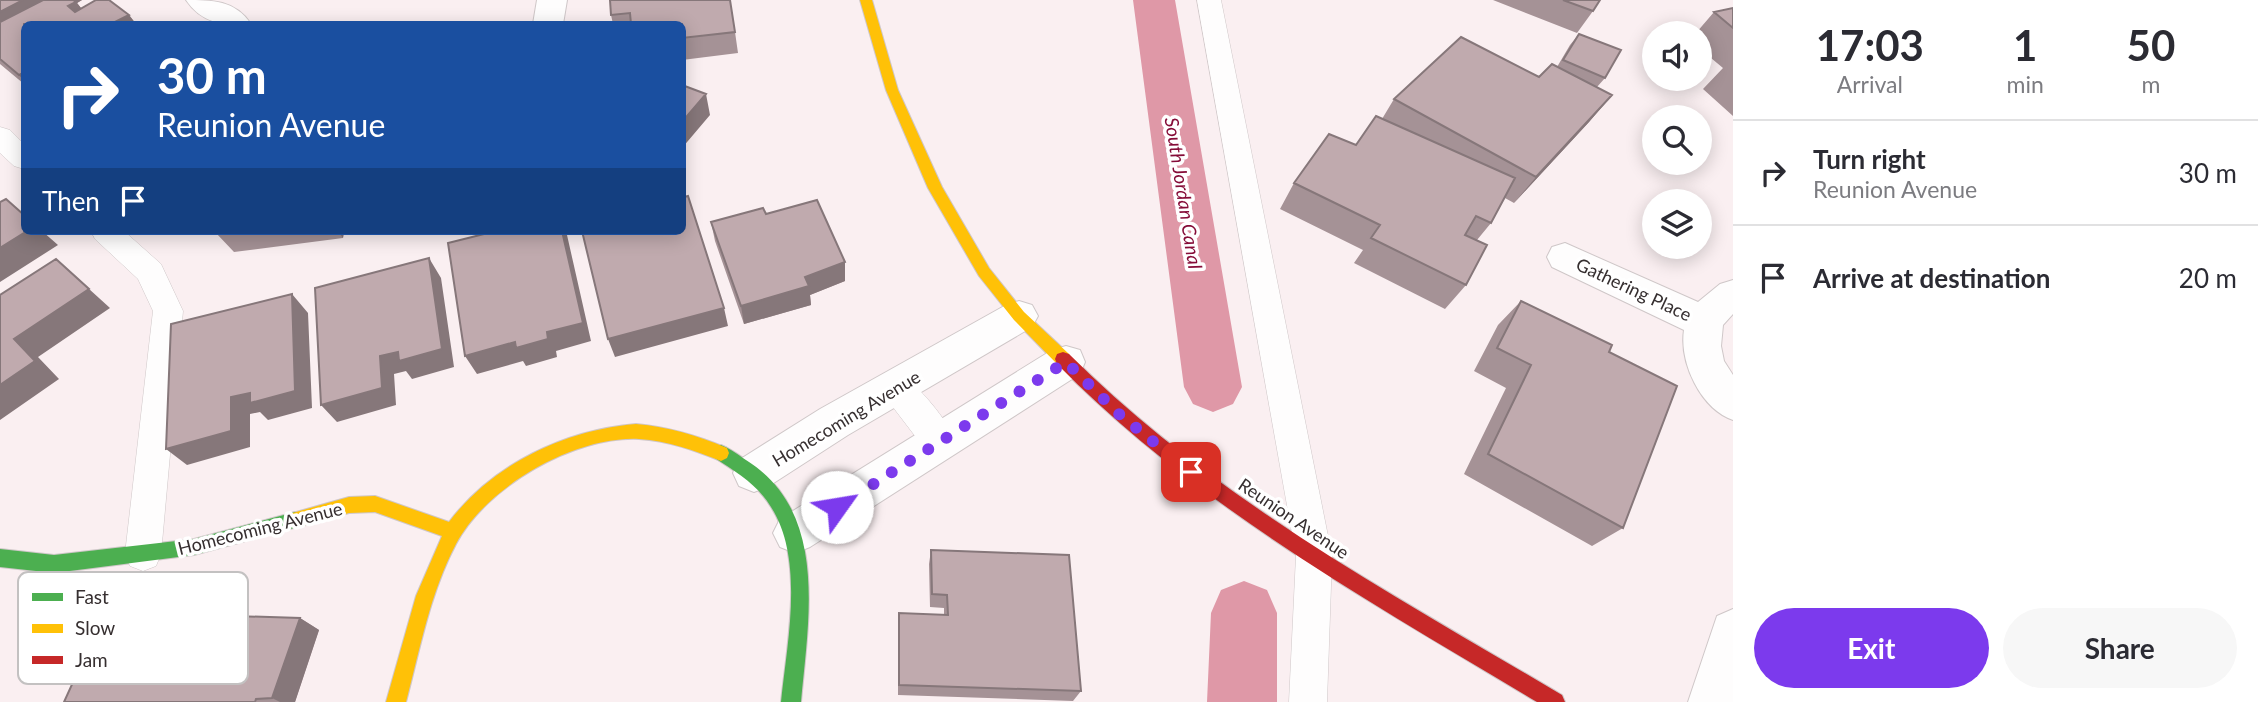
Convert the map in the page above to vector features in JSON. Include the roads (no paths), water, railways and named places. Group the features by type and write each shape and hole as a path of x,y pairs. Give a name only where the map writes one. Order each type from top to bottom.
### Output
{"street":[{"path":"201,0 232,21"},
{"path":"548,21 552,0"},
{"name":"Reunion Avenue","path":"866,0 892,90 935,188 984,272 1020,316 1119,414 1191,472 1314,556 1555,702"},
{"name":"Gathering Place","path":"1565,257 1702,321"},
{"name":"Gathering Place","path":"1733,295 1716,303 1702,321 1700,344 1708,370 1733,404"},
{"name":"Homecoming Avenue","path":"0,558 54,564 194,547 349,505 375,505 453,532 493,490 536,458 581,438 631,432 677,435 718,450 754,473 834,422 1020,316"},
{"path":"795,533 1066,362"},
{"path":"754,473 778,500 795,533 798,590 791,702"},
{"path":"396,702 428,590 453,532"},
{"path":"1712,702 1733,632"}],"lane":[{"path":"1209,0 1314,556 1308,702"},
{"path":"0,137 21,156"},
{"path":"109,235 150,272 168,311 143,554"},
{"path":"897,388 940,442"}],"waterway":[{"name":"South Jordan Canal","path":"1154,0 1213,387"},
{"name":"South Jordan Canal","path":"1242,702 1244,613"}]}
